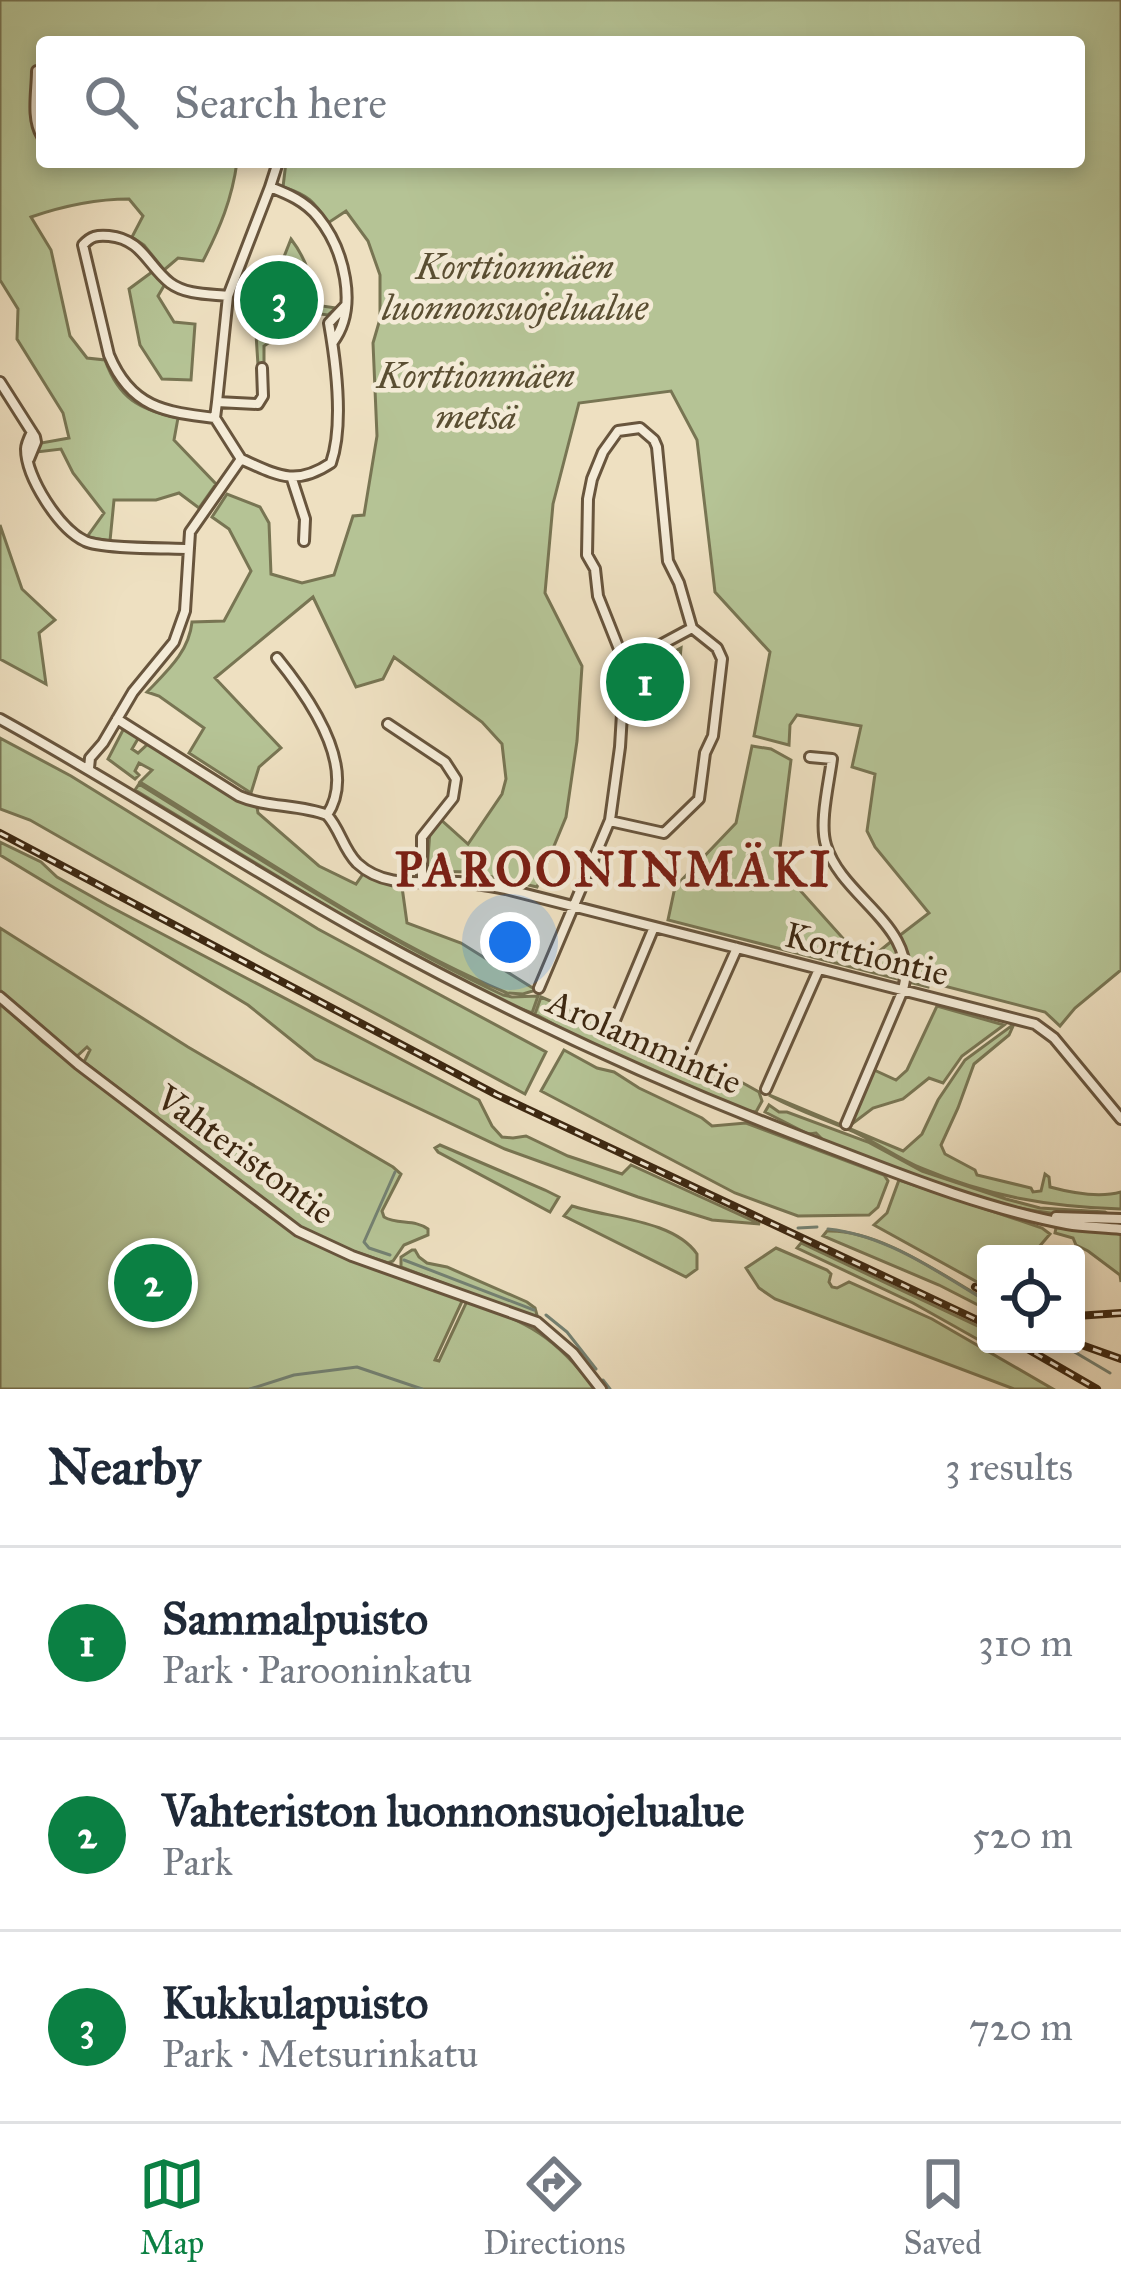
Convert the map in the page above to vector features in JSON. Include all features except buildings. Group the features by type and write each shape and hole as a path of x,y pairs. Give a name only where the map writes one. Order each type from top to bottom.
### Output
{"street":[{"path":"270,187 292,195 320,218 341,263 347,304 333,342 334,457 323,468 292,478 241,459 215,418 229,296 276,168"},
{"path":"215,418 155,408 117,372 83,244 96,236 118,237 137,247 176,286 229,296"},
{"path":"217,402 258,404 263,396 262,368"},
{"path":"0,382 32,432 36,442 29,460 35,482 63,524 86,542 188,549"},
{"path":"539,988 610,820 625,664 587,555 588,499 603,452 619,431 640,428 657,447 668,561 692,628 722,656 713,736 705,753 699,799 664,833 610,820"},
{"path":"88,767 133,692 170,650 182,625 188,549 195,523 241,459"},
{"path":"292,478 305,519 304,541"},
{"path":"625,664 692,628"},
{"path":"117,719 239,796 327,815 337,796 329,742 302,689 278,658"},
{"name":"Arolammintie","path":"0,719 365,933 598,1052 858,1159 1066,1224 1121,1229"},
{"path":"388,724 446,762 456,779 453,798 422,837 422,883"},
{"path":"810,757 845,760"},
{"path":"832,759 825,841 836,865 903,949 906,967 903,990 846,1124"},
{"name":"Korttiontie","path":"327,815 346,850 367,871 392,881 483,885 1030,1023 1044,1029 1121,1119"},
{"path":"613,1025 654,927"},
{"path":"688,1058 737,948"},
{"path":"766,1089 819,969"},
{"name":"Vahteristontie","path":"0,997 78,1064 305,1236 538,1323 573,1352 602,1389"},
{"name":"Arolammintie","path":"1042,1217 1121,1220"}],"green space":[{"path":"0,0 1121,0 1121,970 1060,1026 1045,1012 929,982 928,987 909,982 907,952 899,936 929,913 867,831 875,774 852,767 861,726 797,715 790,725 789,745 754,736 770,652 715,592 697,440 671,391 579,403 553,504 545,593 582,666 577,741 566,817 537,887 470,872 427,871 430,831 440,819 468,844 502,794 506,779 502,744 482,722 394,657 383,679 356,687 313,597 215,678 281,748 259,767 251,793 189,753 204,728 147,692 182,652 192,622 224,621 251,571 229,529 212,517 227,494 260,507 269,523 271,574 302,583 334,575 353,516 364,515 377,436 373,343 380,319 380,275 368,241 346,211 328,223 310,200 283,187 285,168 1085,168 1085,36 36,36 36,168 236,168 224,213 203,261 178,258 164,270 132,237 143,216 129,199 80,204 31,217 51,250 70,336 87,358 105,360 132,401 178,418 174,440 216,484 199,508 179,493 156,500 114,500 110,541 87,537 104,513 61,449 37,452 41,443 69,438 63,413 17,339 18,309 0,280"},
{"path":"291,239 308,270 315,305 336,308 328,315 312,313 264,346 264,366 258,365 260,309 233,295 240,275 276,277"},
{"path":"152,272 165,284 158,296 174,322 195,324 191,380 162,379 140,345 129,289"},
{"path":"0,525 22,589 55,620 39,633 46,684 0,659"},
{"path":"681,648 668,719 644,716 636,672"},
{"path":"124,728 139,737 132,749 138,753 149,743 238,800 257,807 258,813 319,866 356,884 363,874 402,887 407,923 461,943 536,990 507,993 412,947 140,782 152,770 139,763 135,779 108,759"},
{"path":"0,738 71,776 318,929 546,1052 525,1094 30,820 0,809"},
{"path":"752,746 791,760 781,869 865,963 893,940 903,961 902,980 668,920 675,887 736,823"},
{"path":"139,784 409,947 503,995 538,996 532,1013 366,930 135,790"},
{"path":"0,842 107,905 479,1100 502,1137 526,1136 622,1174 631,1165 760,1224 712,1220 505,1149 315,1059 248,1005 0,855"},
{"path":"0,928 188,1047 393,1167 401,1174 382,1211 384,1217 423,1226 428,1235 404,1245 388,1263 303,1229 84,1062 87,1047 76,1057 9,999 0,990"},
{"path":"541,997 743,1083 759,1092 762,1101 756,1112 743,1110 599,1049 535,1014"},
{"path":"0,1003 43,1042 301,1237 464,1297 435,1360 439,1361 467,1301 539,1333 595,1389 0,1389"},
{"path":"937,1006 1004,1025 962,1056 943,1083 929,1078 903,1099 873,1108 852,1124 874,1070 896,1080 907,1070"},
{"path":"1014,1024 1009,1035 974,1064 941,1145 945,1154 977,1175 1033,1192 1041,1191 1045,1174 1050,1187 1058,1189 1095,1195 1121,1192 1121,1209 1043,1203 970,1186 921,1168 769,1095 903,1151 922,1134 965,1060"},
{"path":"564,1050 712,1126 746,1123 884,1175 888,1181 878,1207 869,1215 798,1216 735,1193 541,1091"},
{"path":"769,1105 868,1142 922,1171 1006,1199 1040,1208 1108,1214 1037,1211 964,1193 825,1142 816,1133 808,1134 765,1112"},
{"path":"440,1145 559,1197 550,1212 438,1152 435,1148"},
{"path":"899,1180 1050,1234 1041,1245 977,1245 977,1282 874,1225 887,1213"},
{"path":"572,1206 673,1234 697,1254 697,1269 686,1277 564,1216"},
{"path":"1056,1228 1121,1232 1121,1282 1120,1275 1085,1245 1055,1233"},
{"path":"827,1231 847,1232 889,1245 977,1295 977,1304 939,1285 823,1236"},
{"path":"801,1243 977,1326 977,1339 913,1303 797,1248"},
{"path":"776,1248 827,1270 832,1287 849,1282 932,1319 977,1345 977,1353 991,1353 1053,1389 1014,1389 775,1299 759,1288 746,1268"},
{"path":"412,1250 427,1263 527,1302 537,1315 401,1267 401,1257"}],"waterway":[{"path":"390,1255 364,1242 395,1172"},
{"path":"798,1228 817,1227"},
{"path":"828,1229 891,1247 977,1296"},
{"path":"404,1260 534,1310"},
{"path":"546,1315 567,1332 596,1369"},
{"path":"1076,1353 1110,1373"},
{"path":"250,1389 294,1375 357,1367 422,1389"},
{"path":"603,1380 610,1389"}],"railway":[{"path":"0,833 497,1095 977,1320"},
{"path":"1085,1315 1121,1313"},
{"path":"1085,1346 1121,1359"},
{"path":"1035,1353 1097,1389"}],"place":[{"name":"Kukkulapuisto","path":"279,300"},
{"name":"Sammalpuisto","path":"645,682"},
{"name":"Vahteriston luonnonsuojelualue","path":"153,1283"}],"district":[{"name":"PAROONINMÄKI","path":"614,869"}],"park label":[{"name":"Korttionmäen luonnonsuojelualue","path":"515,286"},
{"name":"Korttionmäen metsä","path":"476,396"}]}
